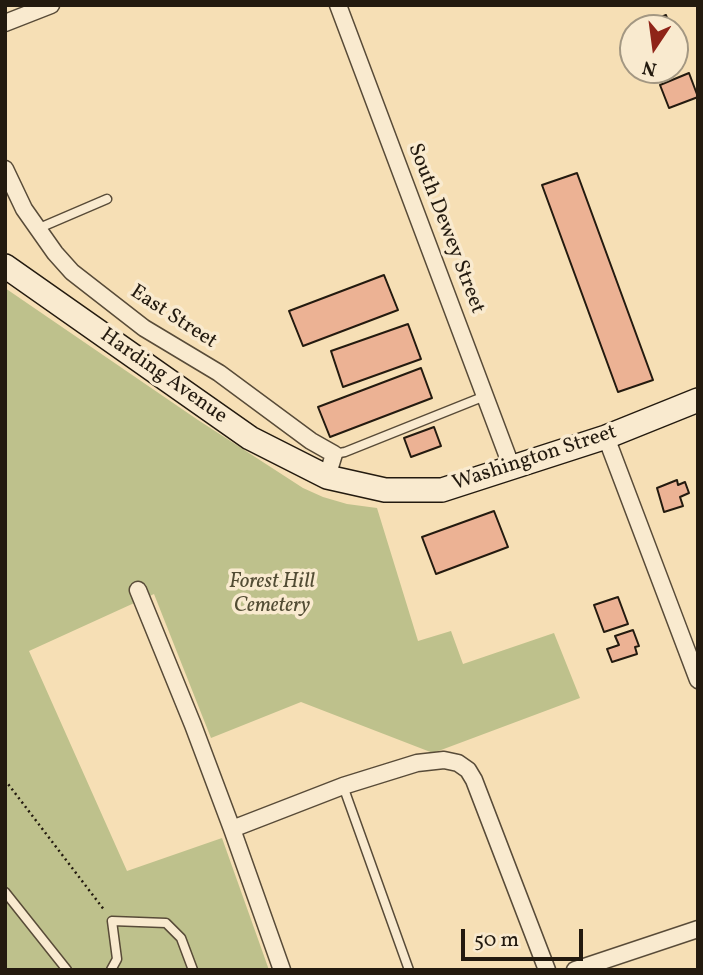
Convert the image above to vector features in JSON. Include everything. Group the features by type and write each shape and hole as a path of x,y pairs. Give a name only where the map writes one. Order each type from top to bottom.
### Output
{"main road":[{"name":"Harding Avenue","path":"5,266 250,438 327,477"},
{"name":"Washington Street","path":"327,477 385,490 442,489 606,437 698,400"}],"street":[{"path":"12,15 51,5"},
{"name":"South Dewey Street","path":"338,5 512,468"},
{"name":"East Street","path":"5,169 37,229 72,272 145,328 219,373 334,454"},
{"path":"606,437 694,661 698,680"},
{"path":"327,477 334,454"},
{"path":"138,590 193,725 282,970"},
{"path":"232,829 343,786 417,763 458,763 468,770 474,780 547,970"},
{"path":"575,970 698,929"}],"lane":[{"path":"37,229 107,199"},
{"path":"334,454 485,396"},
{"path":"343,786 409,970"},
{"path":"5,892 67,970"},
{"path":"111,970 117,959 112,921 166,923 181,938 192,970"}],"path":[{"path":"5,780 112,921"}],"green space":[{"name":"Forest Hill Cemetery","path":"5,288 303,488 347,504 377,508 418,641 451,631 463,664 554,633 580,698 433,753 301,702 211,738 154,594 29,651 127,871 222,838 269,970 5,970"}],"building":[{"path":"689,73 698,97 669,108 660,85 689,84"},
{"path":"577,173 653,380 618,392 542,185"},
{"path":"384,275 398,310 303,346 289,311"},
{"path":"408,324 421,359 343,387 331,351"},
{"path":"421,368 432,398 330,437 318,407"},
{"path":"434,427 441,446 411,457 404,438"},
{"path":"677,480 678,485 685,482 689,493 680,497 683,506 664,512 657,488"},
{"path":"494,511 508,547 436,574 422,537"},
{"path":"618,597 628,624 604,632 594,605"},
{"path":"633,630 639,646 635,647 637,654 612,662 607,649 619,645 615,636"}]}
